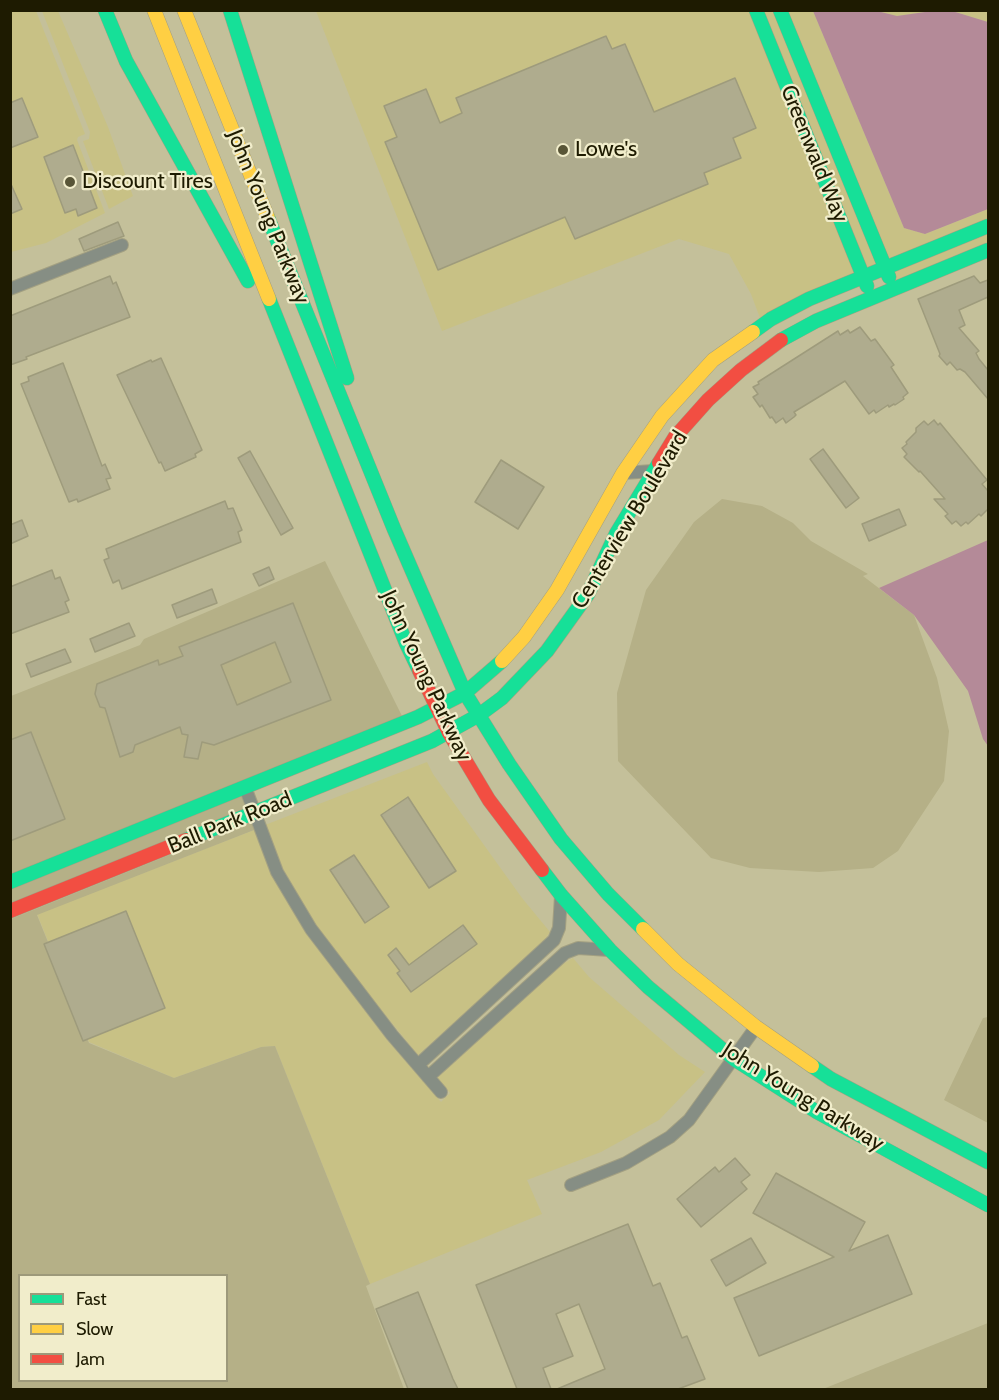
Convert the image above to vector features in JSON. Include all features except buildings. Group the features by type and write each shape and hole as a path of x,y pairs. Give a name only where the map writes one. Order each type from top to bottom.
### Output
{"main road":[{"path":"105,10 126,61 238,261 263,313 288,350"},
{"name":"John Young Parkway","path":"154,10 406,644 449,734 489,800 561,895 610,950 648,987 734,1059 817,1112 988,1205"},
{"name":"John Young Parkway","path":"184,10 438,635 465,693 509,764 561,839 608,894 678,964 756,1027 831,1079 988,1162"},
{"path":"230,10 394,529"},
{"name":"Greenwald Way","path":"756,10 872,298"},
{"name":"Greenwald Way","path":"780,10 894,289"},
{"path":"885,268 988,226"},
{"name":"Centerview Boulevard","path":"449,734 502,698 547,651 588,594 616,534 675,437 708,400 741,369 789,336 816,321 988,250"},
{"name":"Centerview Boulevard","path":"436,708 465,693 508,655 557,590 623,473 662,416 713,360 771,319 809,299 885,268"},
{"name":"Ball Park Road","path":"10,882 436,708"},
{"name":"Ball Park Road","path":"10,911 449,734"}],"street":[{"path":"10,289 122,245"},
{"path":"623,473 653,471"},
{"path":"244,787 278,872 311,929 352,985 441,1092"},
{"path":"418,1065 554,940 559,927 561,895"},
{"path":"428,1077 565,953 578,948 610,950"},
{"path":"526,967 536,978"},
{"path":"571,1185 627,1163 670,1137 689,1120 756,1027"}],"shaded area":[{"path":"11,11 36,11 85,134 77,140 105,213 46,243 11,252"},
{"path":"42,11 58,11 108,127 133,196 109,209 83,141 89,139 90,132"},
{"path":"316,11 749,11 855,273 760,318 751,294 729,254 679,239 442,331"},
{"path":"762,11 773,11 876,264 867,268"},
{"path":"787,11 813,11 904,228 925,234 988,209 988,218 888,259"},
{"path":"813,11 877,11 897,16 932,11 952,11 988,22 988,209 925,234 904,228"},
{"path":"877,11 932,11 897,16"},
{"path":"952,11 988,11 988,22"},
{"path":"988,234 988,242 897,280 893,272"},
{"path":"722,499 762,506 793,523 811,541 868,574 863,576 914,615 937,678 949,731 944,781 898,851 873,868 819,872 750,868 711,858 618,761 617,693 646,590 694,522"},
{"path":"988,540 988,746 983,739 968,691 914,615 879,588"},
{"path":"325,561 402,716 11,874 11,696 140,645 144,639"},
{"path":"427,762 433,774 522,898 550,932 542,944 418,1055 316,926 283,869 265,825"},
{"path":"241,796 246,809 11,904 11,889"},
{"path":"251,822 254,830 37,915 89,1043 174,1078 261,1047 275,1046 370,1284 366,1286 404,1389 11,1390 11,919"},
{"path":"254,830 272,875 306,933 387,1040 441,1102 450,1093 437,1078 561,965 573,958 589,977 679,1055 705,1072 659,1120 601,1152 527,1180 542,1214 370,1284 275,1046 261,1047 174,1078 89,1042 37,914"},
{"path":"988,1017 988,1123 944,1100 983,1018"},
{"path":"988,1323 988,1389 823,1389"}],"traffic: fast":[{"path":"105,10 126,61 248,281"},
{"path":"230,10 347,378"},
{"path":"756,10 867,286"},
{"path":"780,10 889,277"},
{"path":"268,218 394,529 465,693 509,764 561,839 608,894 643,929"},
{"path":"753,332 771,319 809,299 988,226"},
{"path":"781,340 816,321 988,250"},
{"path":"269,299 406,643 419,670"},
{"path":"186,840 432,741 479,715 502,698 547,651 588,594 616,534 659,463"},
{"path":"10,882 418,717 465,693 502,661"},
{"path":"542,870 610,950 648,987 734,1059 817,1112 988,1205"},
{"path":"812,1066 831,1079 988,1162"}],"traffic: slow":[{"path":"154,10 269,299"},
{"path":"184,10 268,218"},
{"path":"502,661 524,637 557,590 623,473 662,416 713,360 753,332"},
{"path":"643,929 678,964 756,1027 812,1066"}],"traffic: jam":[{"path":"659,463 675,437 708,400 741,370 781,340"},
{"path":"419,670 449,733 489,800 542,870"},
{"path":"10,911 186,840"}],"place":[{"name":"Lowe's","path":"563,150"},
{"name":"Discount Tires","path":"70,182"}]}
